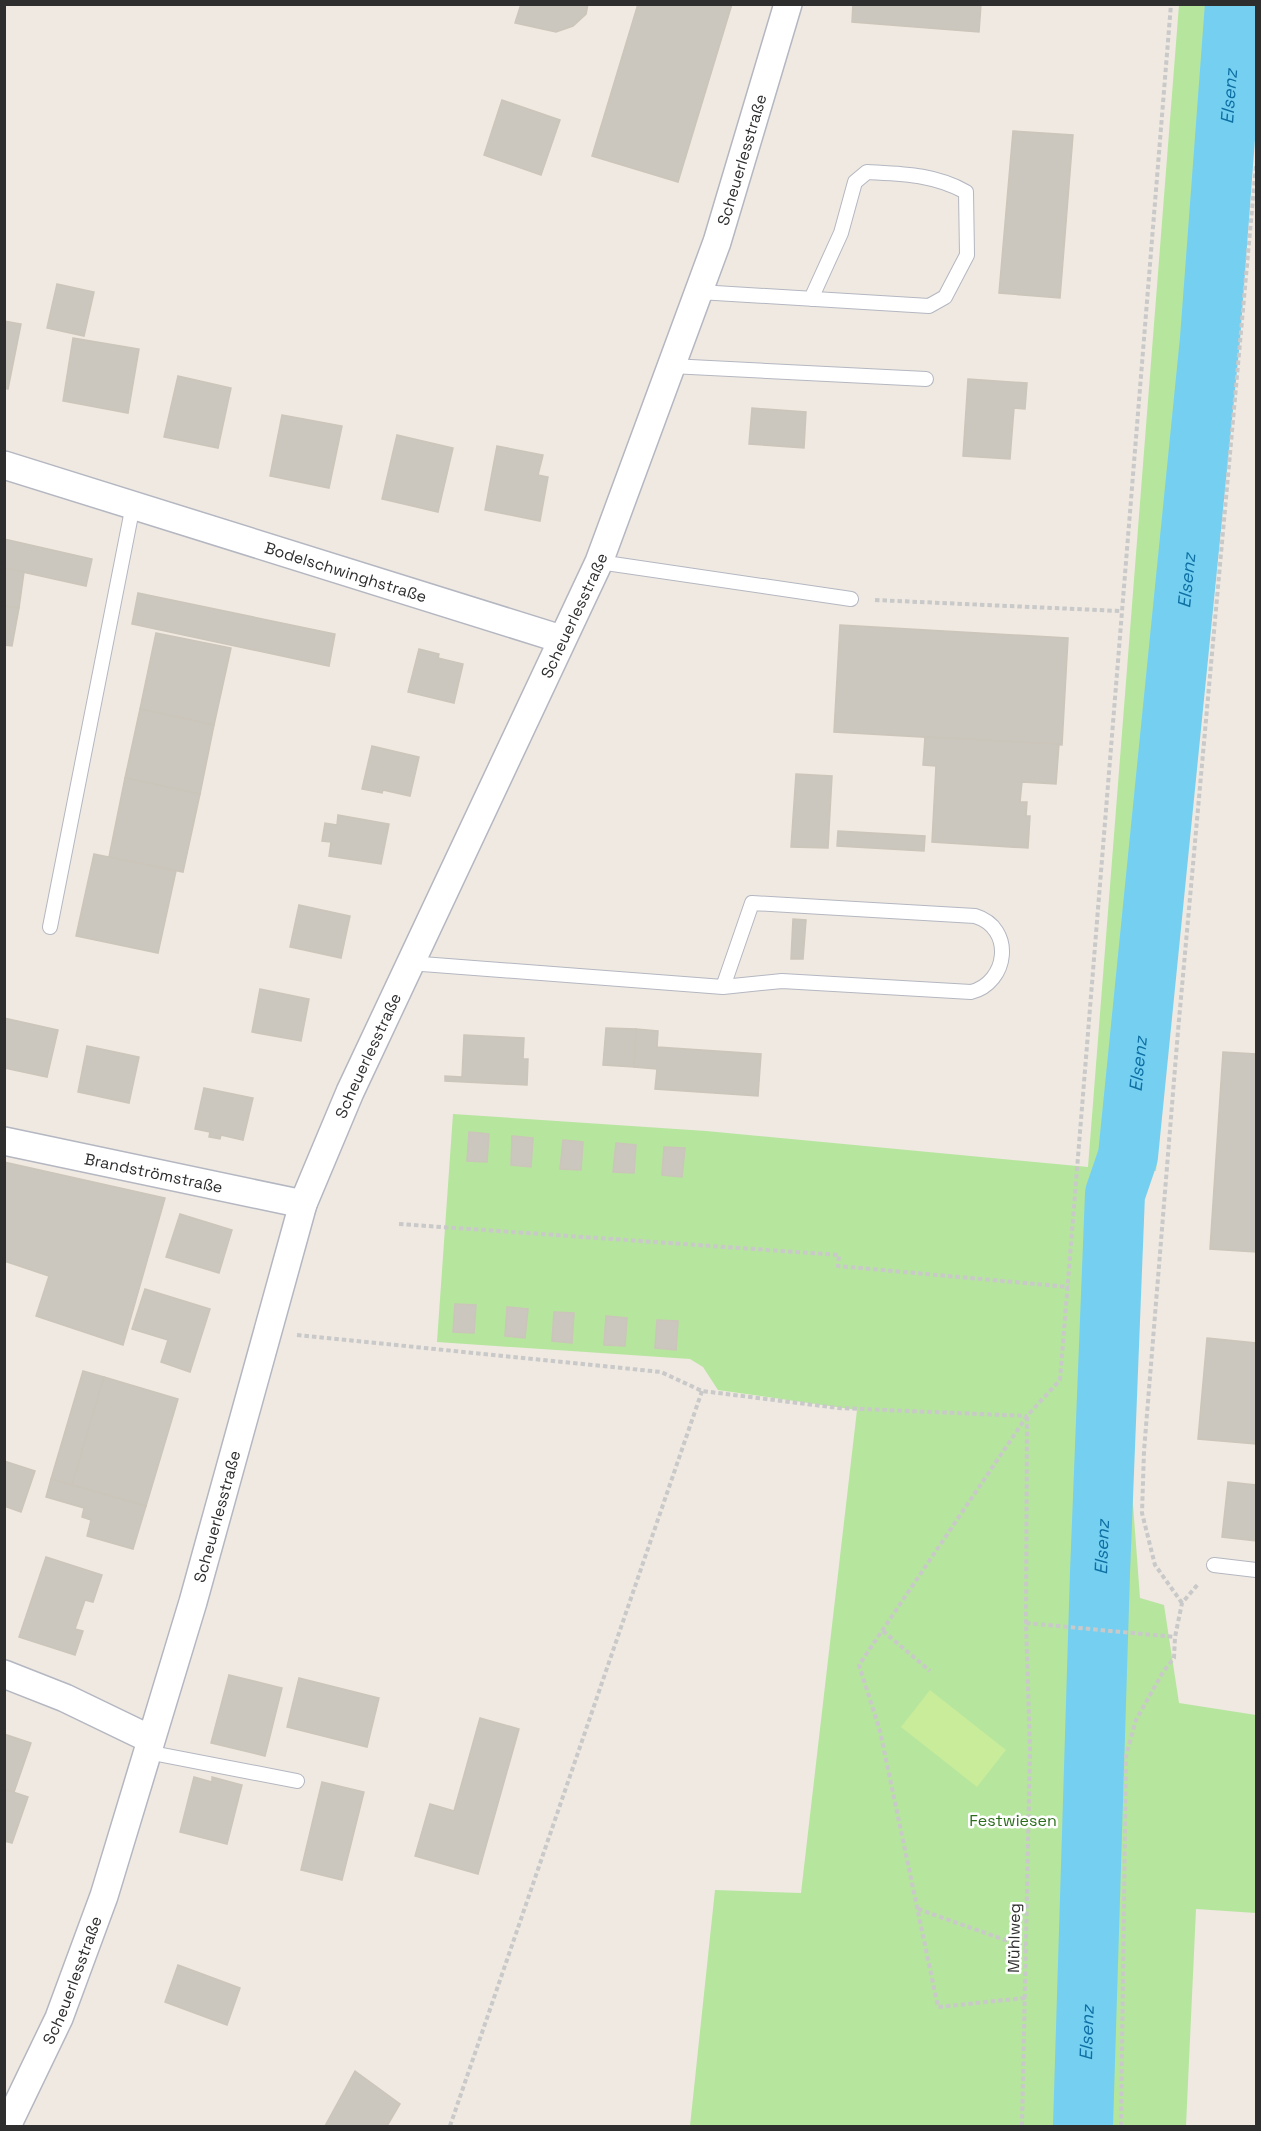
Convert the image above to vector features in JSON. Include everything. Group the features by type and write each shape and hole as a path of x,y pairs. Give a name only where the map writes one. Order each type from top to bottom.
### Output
{"street":[{"name":"Scheuerlesstraße","path":"7,2127 59,2018 104,1896 193,1602 303,1204 350,1092 599,562 717,242 788,4"},
{"name":"Bodelschwinghstraße","path":"4,465 561,639"},
{"name":"Brandströmstraße","path":"4,1142 303,1204"},
{"path":"4,1674 65,1698 148,1745"}],"lane":[{"path":"699,292 811,300 929,306 945,297 967,255 966,192 948,181 920,175 867,172 855,182 841,233 811,300"},
{"path":"671,366 926,379"},
{"path":"50,927 133,505"},
{"path":"599,562 851,599"},
{"path":"410,963 723,987 782,981 971,992 985,987 994,979 1003,956 1002,944 997,932 989,923 975,916 752,903 723,987"},
{"path":"1215,1565 1257,1570"},
{"path":"148,1745 297,1781"}],"path":[{"path":"1025,1998 938,2007 880,1731 859,1665 1027,1416 1060,1380 1120,611 1171,4"},
{"path":"1182,1603 1155,1565 1142,1513 1144,1451 1178,1031 1257,165"},
{"path":"851,599 1120,611"},
{"path":"399,1224 839,1255 838,1266 1069,1287"},
{"path":"267,1333 661,1372 702,1391 857,1409 1027,1416"},
{"path":"450,2127 702,1391"},
{"name":"Mühlweg","path":"1022,2127 1030,1750 1026,1623 1027,1416"},
{"path":"1121,2127 1126,1756 1136,1720 1163,1672 1174,1658 1175,1637 1182,1603 1215,1565"},
{"path":"1026,1623 1046,1623 1175,1637"},
{"path":"883,1630 930,1671"},
{"path":"918,1909 1025,1947"}],"green space":[{"name":"Festwiesen","path":"1179,5 1256,5 1256,114 1156,1171 1107,1169 1090,1449 1129,1451 1140,1598 1164,1605 1179,1703 1256,1715 1256,1913 1196,1909 1186,2126 690,2126 715,1890 801,1893 857,1410 718,1390 703,1367 690,1359 437,1342 453,1114 706,1131 1088,1167"},
{"path":"930,1690 1006,1750 977,1787 901,1727"}],"building":[{"path":"521,4 588,4 586,14 573,26 556,32 515,23"},
{"path":"638,4 732,4 678,182 592,156"},
{"path":"853,4 981,4 979,32 852,22"},
{"path":"502,100 560,120 541,175 484,155"},
{"path":"1013,131 1073,135 1060,298 999,293"},
{"path":"57,284 94,292 84,336 47,328"},
{"path":"4,321 21,324 8,389 4,388"},
{"path":"73,338 139,349 128,413 63,401"},
{"path":"178,376 231,388 218,448 164,437"},
{"path":"968,379 1027,383 1025,409 1014,408 1010,459 963,456"},
{"path":"752,408 806,412 804,448 749,444"},
{"path":"282,415 342,426 329,488 270,476"},
{"path":"397,435 453,448 438,512 382,499"},
{"path":"497,446 543,455 538,475 548,477 540,521 485,510"},
{"path":"4,539 92,559 86,586 4,568"},
{"path":"4,568 24,572 19,608 4,606"},
{"path":"138,593 335,634 329,666 132,624"},
{"path":"4,606 19,608 12,646 4,645"},
{"path":"840,625 1068,638 1062,745 834,732"},
{"path":"156,633 231,648 214,725 140,709"},
{"path":"419,649 439,654 438,658 463,664 454,703 408,692"},
{"path":"140,709 214,725 200,794 125,778"},
{"path":"925,737 1059,744 1056,784 1022,782 1020,802 1027,802 1026,816 1030,816 1028,848 932,842 936,766 923,765"},
{"path":"372,746 419,757 410,796 383,790 382,793 362,789"},
{"path":"796,774 832,776 828,848 791,847"},
{"path":"125,778 200,794 183,872 109,857"},
{"path":"338,815 389,824 381,864 329,856 331,842 322,841 325,823 337,825"},
{"path":"838,831 925,836 924,851 837,846"},
{"path":"94,854 176,871 158,953 76,936"},
{"path":"299,905 350,916 341,958 290,947"},
{"path":"793,919 806,920 803,959 791,959"},
{"path":"260,989 309,999 301,1041 252,1032"},
{"path":"4,1018 58,1030 47,1077 4,1068"},
{"path":"606,1028 636,1029 634,1067 603,1065"},
{"path":"636,1029 658,1031 657,1047 761,1054 758,1096 655,1089 657,1069 634,1067"},
{"path":"464,1035 524,1038 523,1059 528,1059 527,1085 445,1081 445,1076 462,1077"},
{"path":"87,1046 139,1057 129,1103 78,1092"},
{"path":"1223,1052 1256,1054 1256,1252 1210,1249"},
{"path":"204,1088 253,1098 243,1140 221,1135 220,1139 209,1137 210,1132 195,1129"},
{"path":"469,1132 489,1134 487,1162 467,1161"},
{"path":"512,1136 533,1138 531,1167 511,1165"},
{"path":"563,1140 583,1142 581,1170 560,1169"},
{"path":"616,1143 636,1145 634,1173 613,1172"},
{"path":"664,1147 685,1148 682,1177 662,1175"},
{"path":"4,1162 165,1198 123,1345 36,1316 49,1276 4,1261"},
{"path":"180,1214 232,1230 219,1273 166,1257"},
{"path":"145,1289 210,1309 190,1372 161,1362 168,1340 132,1329"},
{"path":"455,1304 476,1305 474,1333 453,1332"},
{"path":"507,1307 528,1309 525,1338 505,1336"},
{"path":"554,1312 574,1313 572,1343 552,1341"},
{"path":"606,1316 627,1318 625,1346 604,1345"},
{"path":"657,1320 678,1321 676,1350 655,1348"},
{"path":"1207,1338 1256,1343 1256,1444 1198,1439"},
{"path":"83,1371 104,1377 72,1485 51,1479"},
{"path":"104,1377 178,1399 146,1506 72,1485"},
{"path":"4,1461 35,1471 21,1512 4,1506"},
{"path":"51,1479 146,1506 133,1549 87,1536 91,1520 82,1517 84,1508 46,1497"},
{"path":"1228,1482 1256,1485 1256,1541 1222,1537"},
{"path":"46,1557 102,1575 93,1602 85,1600 75,1629 83,1631 75,1655 19,1637"},
{"path":"229,1675 282,1688 265,1756 211,1743"},
{"path":"299,1678 379,1698 367,1747 287,1727"},
{"path":"480,1718 519,1729 478,1874 415,1856 430,1804 454,1811"},
{"path":"4,1734 31,1743 14,1792 4,1789"},
{"path":"194,1777 212,1782 212,1777 242,1785 227,1844 180,1832"},
{"path":"322,1782 364,1792 342,1880 301,1870"},
{"path":"4,1789 28,1797 12,1843 4,1841"},
{"path":"178,1965 240,1988 227,2025 165,2002"},
{"path":"355,2071 400,2104 387,2126 325,2126"}],"waterway":[{"name":"Elsenz","path":"1083,2126 1100,1573 1115,1194 1128,1156 1210,339 1235,4"}]}
